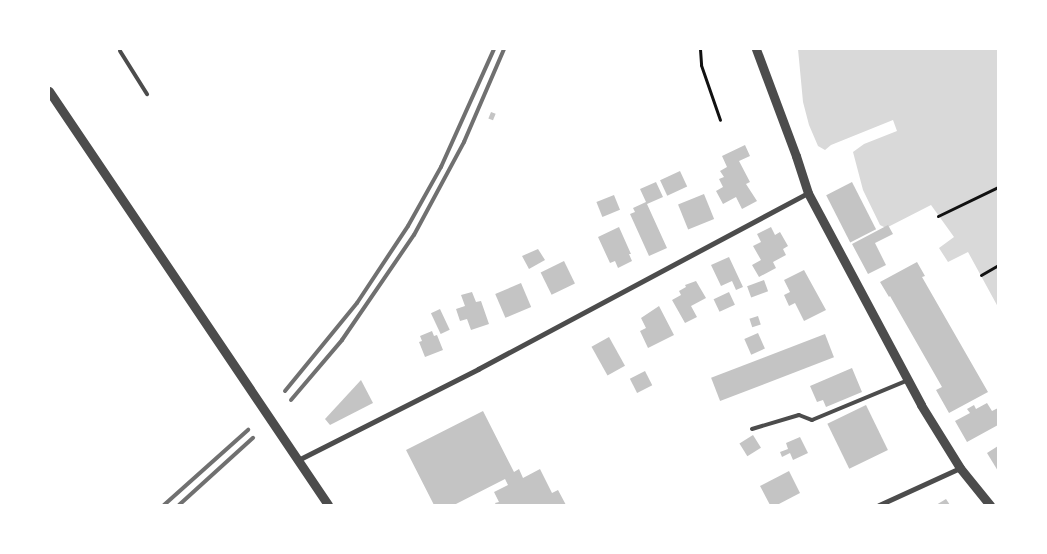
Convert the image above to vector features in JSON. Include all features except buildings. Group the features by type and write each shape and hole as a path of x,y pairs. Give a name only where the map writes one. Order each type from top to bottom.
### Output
{"street":[{"path":"756,49 808,193 908,380 960,468 990,505"},
{"path":"49,91 328,505"},
{"path":"298,460 478,369 808,193"},
{"path":"879,505 960,468"}],"lane":[{"path":"120,51 147,94"},
{"path":"752,429 799,415 812,420 908,380"}],"path":[{"path":"700,49 701,65 720,120"},
{"path":"938,216 998,187"},
{"path":"981,275 998,265"}],"shaded area":[{"path":"798,49 998,49 998,307 968,252 948,262 939,248 954,237 931,205 886,228 880,225 863,190 853,152 864,144 897,131 893,120 831,145 825,150 818,146 809,125 803,102"}],"railway":[{"path":"285,391 357,303 408,226 441,167 494,49"},
{"path":"291,400 342,340 414,235 464,142 504,49"},
{"path":"164,505 248,430"},
{"path":"179,505 253,438"}]}
